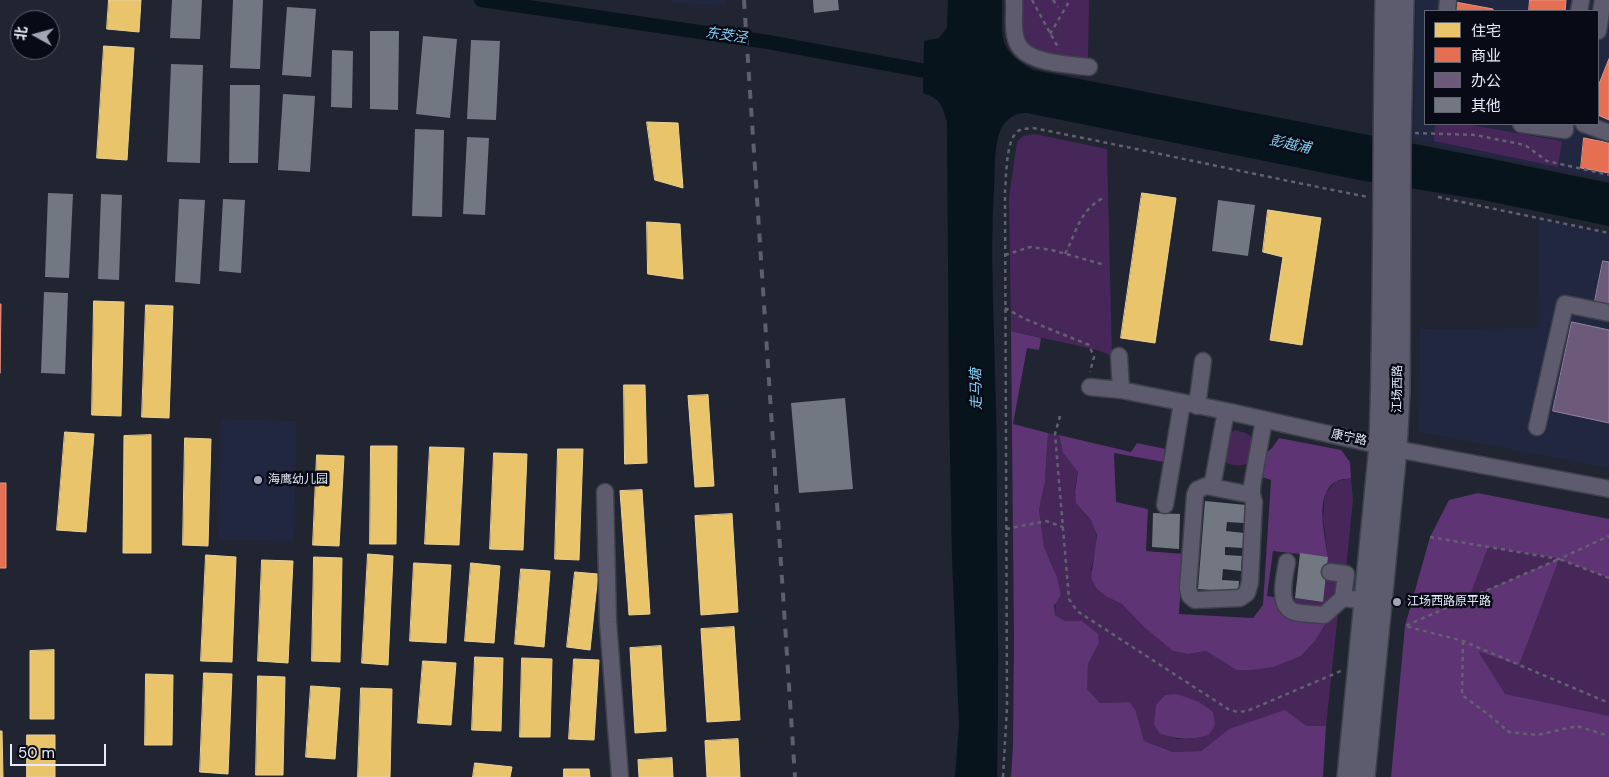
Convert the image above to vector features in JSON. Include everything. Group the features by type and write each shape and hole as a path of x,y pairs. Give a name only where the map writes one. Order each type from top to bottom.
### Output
{"main road":[{"name":"江场西路","path":"1386,0 1395,135"},
{"name":"江场西路","path":"1364,777 1388,447 1383,366 1389,210 1403,0"},
{"name":"江场西路","path":"1348,777 1366,601 1388,447"}],"street":[{"path":"1014,0 1015,37 1017,45 1023,52 1036,59 1089,67"},
{"path":"1599,25 1603,0"},
{"path":"1528,125 1565,130 1565,125"},
{"path":"1587,125 1609,133"},
{"path":"1537,427 1565,304 1609,313"},
{"path":"1120,356 1121,390"},
{"path":"1165,505 1189,404 1203,361"},
{"name":"康宁路","path":"1090,387 1121,390 1388,447 1609,488"},
{"path":"1212,487 1226,411"},
{"path":"1252,495 1206,486 1197,490 1195,495 1188,588 1190,596 1195,600 1240,598 1247,593 1250,582 1254,502 1252,495 1264,420"},
{"path":"605,492 608,622 620,777"},
{"path":"1287,562 1282,595 1292,612 1324,615 1343,598 1346,574 1330,572"},
{"path":"1343,598 1366,601"}],"path":[{"path":"1032,0 1067,64"},
{"path":"1053,0 1058,7"},
{"path":"1050,34 1070,0"},
{"path":"1003,777 1007,707 1005,255 1007,164 1010,146 1015,134 1023,129 1033,128 1099,141 1248,174 1389,210"},
{"path":"1395,135 1475,135 1525,145 1547,160 1609,175"},
{"path":"1438,197 1609,233"},
{"path":"1065,254 1083,214 1093,203 1103,198"},
{"path":"1005,255 1030,247 1052,250 1105,265"},
{"path":"1005,308 1026,320 1090,345 1094,356 1089,377 1090,387"},
{"path":"1060,416 1055,434 1069,599 1077,611 1228,709 1237,712 1247,711 1359,664"},
{"path":"1006,529 1046,521 1063,527"},
{"path":"1609,536 1405,626 1463,641 1609,703"},
{"path":"1430,537 1559,559 1609,578"},
{"path":"1463,641 1462,695 1490,715 1509,732 1537,735 1577,726 1609,736"}],"shaded area":[{"path":"667,0 725,0 726,5 694,4"},
{"path":"1023,0 1089,0 1088,60 1035,52 1023,39"},
{"path":"1416,0 1609,0 1609,181 1442,147 1414,139"},
{"path":"1435,125 1471,125 1562,141 1558,167 1434,141"},
{"path":"1035,134 1107,149 1112,356 1097,350 1011,331 1009,197 1017,142 1023,136"},
{"path":"1539,219 1609,234 1609,468 1419,432 1420,329 1537,328"},
{"path":"1011,331 1041,338 1039,350 1027,348 1013,424 1048,433 1045,482 1039,510 1044,547 1057,577 1061,595 1054,606 1055,615 1065,621 1082,621 1098,634 1099,643 1088,664 1087,689 1100,703 1130,702 1136,711 1144,741 1173,752 1201,751 1229,729 1285,710 1306,726 1326,726 1323,777 1011,777 1014,638"},
{"name":"海鹰幼儿园","path":"221,419 297,421 294,541 219,540"},
{"path":"1235,430 1243,432 1254,441 1249,463 1236,465 1223,461 1229,433"},
{"path":"1048,433 1059,435 1063,453 1078,472 1075,488 1076,496 1093,525 1096,537 1091,569 1107,597 1122,604 1173,651 1188,654 1206,651 1236,670 1290,660 1301,656 1315,641 1326,623 1338,613 1326,726 1229,729 1201,751 1173,752 1144,741 1136,711 1130,702 1100,703 1086,689 1088,664 1099,643 1082,621 1065,621 1055,615 1057,577 1044,547 1039,510 1045,482","holes":["1177,694 1188,699 1193,739 1178,739 1160,734"]},
{"path":"1059,435 1131,452 1137,443 1166,449 1164,462 1114,453 1116,502 1148,509 1146,551 1183,554 1179,614 1253,618 1263,605 1271,480 1262,477 1266,453 1279,438 1341,450 1350,462 1351,478 1335,482 1325,496 1322,516 1328,557 1273,551 1267,596 1279,598 1326,623 1315,641 1301,656 1273,667 1251,670 1236,670 1206,651 1188,654 1173,651 1143,626 1122,604 1107,597 1096,588 1091,578 1097,535 1091,520 1076,503 1075,491 1078,472 1063,453"},
{"path":"1351,478 1353,500 1346,570 1327,568 1328,557 1323,519 1325,493 1336,481"},
{"path":"1478,493 1609,519 1609,578 1559,559 1519,665 1478,651 1505,694 1609,716 1609,777 1391,777 1405,626 1430,537 1449,500","holes":["1488,547 1558,559 1469,598"]},
{"path":"1449,500 1609,519 1609,777 1391,777"},
{"path":"1326,577 1342,579 1340,596 1323,609 1294,605 1295,598 1322,602"},
{"path":"1177,694 1199,702 1213,712 1215,725 1209,735 1185,739 1160,734 1154,724 1156,705 1165,695"}],"water":[{"path":"948,0 1002,0 1002,33 1007,49 1021,63 1033,70 1609,183 1609,226 1478,199 1359,180 1027,113 1018,114 1006,121 999,134 996,147 992,236 997,453 997,777 955,777 959,724 952,559 947,122 940,103 923,93 924,41 939,38 947,28"}],"building: 住宅":[{"path":"109,0 141,0 139,32 107,29"},
{"path":"104,46 134,48 127,160 97,158"},
{"path":"647,122 678,123 683,188 655,180"},
{"path":"1142,193 1176,198 1155,343 1121,338"},
{"path":"1268,210 1321,218 1302,345 1270,340 1283,257 1263,252"},
{"path":"647,222 680,224 683,279 648,274"},
{"path":"94,301 124,302 121,416 92,415"},
{"path":"146,305 173,306 169,418 142,417"},
{"path":"624,385 645,385 647,463 625,464"},
{"path":"708,395 714,486 695,487 688,396"},
{"path":"65,432 94,434 86,532 57,530"},
{"path":"151,435 151,553 123,553 124,436"},
{"path":"185,438 211,439 208,546 183,545"},
{"path":"371,446 397,446 396,544 370,544"},
{"path":"430,447 464,448 459,545 425,544"},
{"path":"558,449 583,449 579,560 555,559"},
{"path":"494,453 527,454 523,550 490,549"},
{"path":"317,455 344,456 339,546 313,545"},
{"path":"642,490 650,614 629,615 620,491"},
{"path":"732,514 738,612 701,615 695,516"},
{"path":"368,554 393,556 388,665 362,663"},
{"path":"206,555 236,557 232,662 201,661"},
{"path":"314,557 342,558 340,662 312,661"},
{"path":"262,560 293,561 288,663 258,661"},
{"path":"414,563 451,565 446,643 410,641"},
{"path":"471,563 500,566 494,643 465,641"},
{"path":"521,569 550,571 544,647 515,644"},
{"path":"575,572 598,574 590,650 567,647"},
{"path":"734,627 740,720 707,722 701,629"},
{"path":"661,646 666,731 635,733 630,648"},
{"path":"54,650 54,719 30,719 30,651"},
{"path":"475,657 503,658 501,731 472,730"},
{"path":"522,658 552,659 550,737 520,737"},
{"path":"574,659 599,660 594,740 569,739"},
{"path":"423,661 456,663 451,725 418,723"},
{"path":"204,673 232,674 228,774 200,772"},
{"path":"146,674 173,675 172,745 145,745"},
{"path":"258,676 285,677 283,775 256,775"},
{"path":"311,686 340,688 335,759 306,757"},
{"path":"361,688 392,689 390,777 358,777"},
{"path":"0,731 2,731 3,777 0,777"},
{"path":"27,735 55,735 55,777 27,777"},
{"path":"738,739 740,777 707,777 705,741"},
{"path":"672,758 673,777 639,777 638,760"},
{"path":"475,763 512,767 510,777 473,777"},
{"path":"564,769 589,769 590,777 564,777"}],"building: 商业":[{"path":"1530,0 1566,0 1565,10 1529,10"},
{"path":"1455,2 1493,9 1493,10 1454,10"},
{"path":"1609,59 1609,120 1599,115 1599,84"},
{"path":"1584,138 1609,143 1609,173 1581,168"},
{"path":"0,304 1,304 0,373"},
{"path":"0,483 6,483 6,568 0,568"}],"building: 办公":[{"path":"1603,261 1609,262 1609,304 1595,301"},
{"path":"1572,322 1609,330 1609,423 1553,411"}],"building: 其他":[{"path":"172,0 202,0 200,39 170,38"},
{"path":"233,0 263,0 260,69 230,68"},
{"path":"813,0 838,0 839,10 814,13"},
{"path":"287,7 316,9 311,77 282,75"},
{"path":"370,31 399,31 398,110 370,109"},
{"path":"423,36 457,39 450,118 416,114"},
{"path":"471,40 500,41 496,120 467,119"},
{"path":"332,50 353,51 352,108 331,107"},
{"path":"171,64 203,65 200,163 167,162"},
{"path":"230,85 260,85 258,163 229,163"},
{"path":"283,94 315,96 310,172 278,170"},
{"path":"415,129 444,130 442,217 412,216"},
{"path":"467,137 489,138 485,215 463,214"},
{"path":"48,193 73,194 69,278 45,277"},
{"path":"101,194 122,195 119,280 98,279"},
{"path":"179,199 205,200 200,284 175,282"},
{"path":"223,199 245,200 241,273 219,271"},
{"path":"1218,200 1255,205 1248,256 1212,251"},
{"path":"44,292 68,293 65,374 41,373"},
{"path":"845,398 853,489 799,493 791,403"},
{"path":"1205,501 1246,505 1244,523 1227,522 1226,531 1244,533 1243,548 1225,547 1225,555 1242,556 1241,571 1223,569 1222,580 1239,581 1238,592 1198,589"},
{"path":"1153,513 1180,514 1179,549 1152,547"},
{"path":"1300,553 1328,557 1323,602 1295,598"}],"waterway":[{"name":"东茭泾","path":"481,0 768,42 942,74"}],"railway":[{"path":"744,0 795,777"}],"place":[{"name":"海鹰幼儿园","path":"258,480"},
{"name":"江场西路原平路","path":"1397,602"}],"water label":[{"name":"彭越浦","path":"1290,145"},
{"name":"走马塘","path":"977,389"}]}
